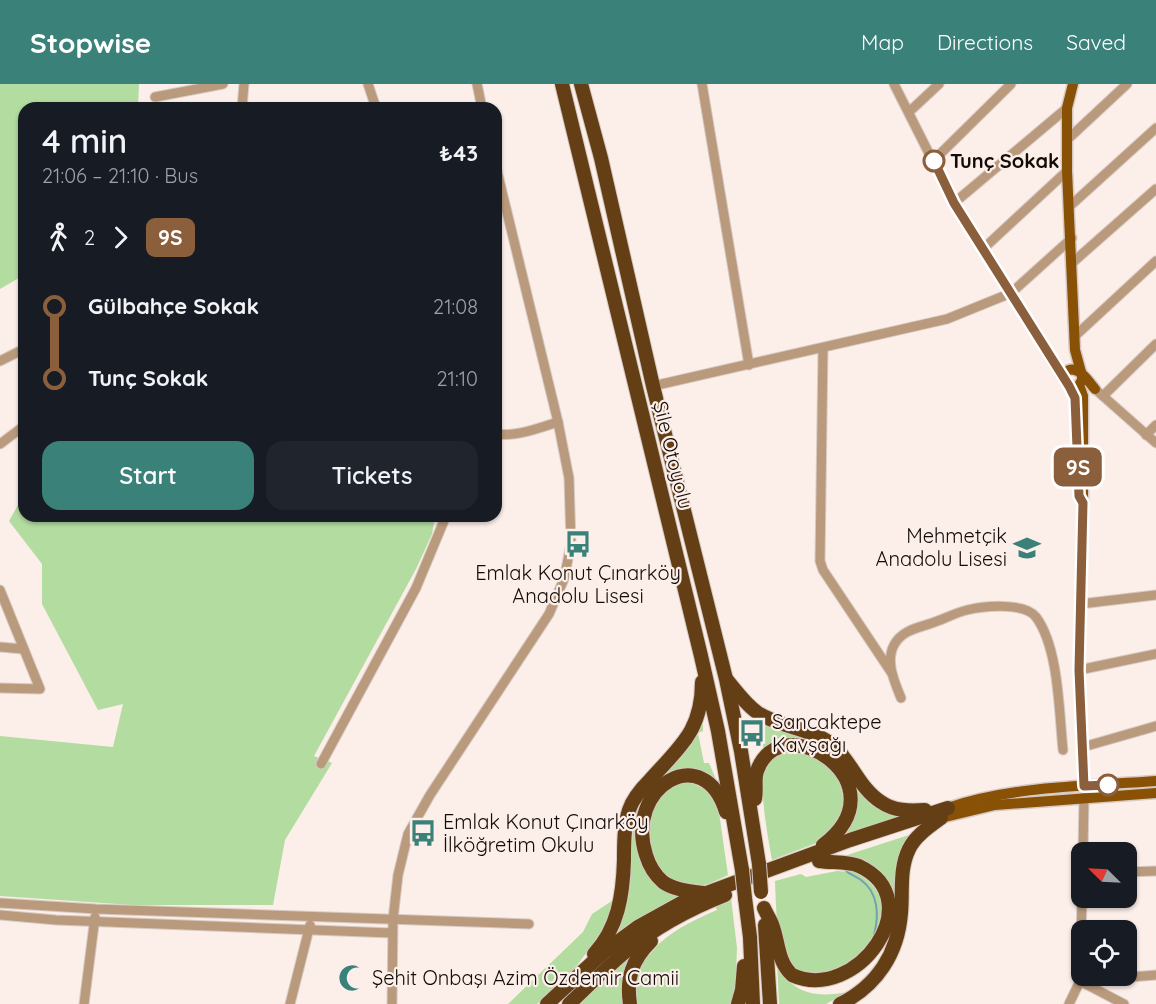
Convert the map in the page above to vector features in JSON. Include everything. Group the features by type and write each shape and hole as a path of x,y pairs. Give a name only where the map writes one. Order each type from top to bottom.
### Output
{"highway":[{"name":"Şile Otoyolu","path":"562,84 701,656 718,731 737,837"},
{"name":"Şile Otoyolu","path":"581,84 601,158 653,386 726,679 752,819 764,908"},
{"path":"566,987 599,948 614,923 623,879 625,826 630,808 640,790 689,736 696,723 702,697 701,656"},
{"path":"726,679 747,704 759,714 815,735 832,745 872,795 881,802 893,808 910,811 945,813"},
{"path":"569,1004 624,953 682,915 814,857 842,829 849,814 851,795 840,770 826,756 812,747 786,746 773,751 763,761 758,771 752,819"},
{"path":"705,893 675,888 663,882 652,869 643,845 641,832 649,801 658,788 681,776 694,777 714,786 722,799 737,837 750,938 753,1004"},
{"path":"547,1004 604,952 638,927 685,901 814,857 845,849 945,813"},
{"path":"840,1004 868,986 892,954 901,914 902,877 909,848 921,833 945,813"},
{"path":"764,908 772,925 777,950 783,963 798,981 824,991 838,989 852,983 864,973 883,945 887,932 888,906 885,891 878,879 856,865 814,857"},
{"path":"764,908 770,1004"},
{"path":"630,1004 628,989 634,962 651,940 682,915"},
{"path":"738,1004 750,938"}],"main road":[{"path":"1073,84 1067,108 1067,171 1072,238 1079,496 1083,503 1079,670 1084,792"},
{"path":"1049,355 1075,378 1099,392"},
{"path":"945,813 1156,781"},
{"path":"1084,792 1156,793"}],"street":[{"path":"155,97 223,84"},
{"path":"242,102 244,84"},
{"path":"368,84 374,102"},
{"path":"477,84 482,102"},
{"path":"702,84 749,364"},
{"path":"894,84 954,203 1049,355"},
{"path":"909,111 939,84"},
{"path":"934,160 1011,84"},
{"path":"1068,139 1128,84"},
{"path":"954,203 1067,108"},
{"path":"1070,206 1156,128"},
{"path":"984,248 1067,171"},
{"path":"1072,262 1156,189"},
{"path":"392,1004 393,919 398,875 408,834 430,795 549,614 564,579 571,544 569,478 558,422 502,191"},
{"path":"653,386 946,320 1011,293 1072,238"},
{"path":"1074,337 1156,261"},
{"path":"1156,344 1099,392 1156,444"},
{"path":"823,348 820,561 823,570 891,672 901,698"},
{"path":"0,361 18,352"},
{"path":"502,435 558,422"},
{"path":"1146,435 1156,425"},
{"path":"0,444 18,430"},
{"path":"321,764 416,588 444,522"},
{"path":"0,590 40,689 0,688"},
{"path":"1080,604 1156,595"},
{"path":"891,672 894,645 905,632 967,610 1011,605 1035,615 1046,634 1055,670 1063,750"},
{"path":"0,647 23,649"},
{"path":"1079,670 1156,654"},
{"path":"1083,747 1156,726"},
{"path":"1083,842 1084,792"},
{"path":"1137,872 1156,871"},
{"path":"0,903 312,918 529,924"},
{"path":"84,1004 96,909"},
{"path":"0,915 95,922 392,933"},
{"path":"290,1004 312,918"},
{"path":"1137,976 1156,975"},
{"path":"1073,1003 1078,986"},
{"path":"1090,986 1124,1004"}],"green space":[{"path":"0,84 139,84 138,102 18,102 18,278 0,289"},
{"path":"18,505 18,522 434,522 432,534 416,569 314,756 332,763 285,840 273,905 132,905 0,896 0,736 113,747 123,704 98,710 42,604 42,564 9,521"},
{"path":"750,714 806,737 805,741 792,740 764,752 758,720 752,720"},
{"path":"703,717 703,731 698,733 704,763 709,763 718,784 707,776 652,787"},
{"path":"803,750 822,761 834,772 841,787 845,808 824,840 772,860 764,808 764,769 768,762 776,756"},
{"path":"685,780 709,791 718,805 728,875 709,884 693,887 677,884 660,870 650,848 648,836 650,813 655,801 668,788"},
{"path":"652,787 639,851 683,895 651,912 610,941 628,878 634,822 639,805"},
{"path":"855,788 876,806 901,818 838,840 852,816"},
{"path":"909,835 899,854 895,895 891,896 838,858"},
{"path":"849,869 873,886 882,902 883,921 880,932 856,971 843,981 827,984 800,973 788,962 778,930 775,881 801,874 806,877 837,871 849,872"},
{"path":"731,898 737,948 733,1004 636,1004 635,980 643,958 674,932 717,910 715,905"},
{"path":"615,899 604,930 571,973 537,1004 508,1004 583,932 592,914"},
{"path":"631,956 625,1004 578,1004"},
{"path":"777,960 789,981 802,990 817,994 848,992 826,1004 779,1004"}],"waterway":[{"path":"845,870 867,885 871,891 877,913 874,935"}],"bus line":[{"name":"9S","path":"934,161 954,203 1075,398 1079,496 1083,503 1079,670 1084,786 1108,785"}],"place":[{"name":"Tunç Sokak","path":"934,161"},
{"name":"Emlak Konut Çınarköy Anadolu Lisesi","path":"578,544"},
{"name":"Mehmetçik Anadolu Lisesi","path":"1027,548"},
{"name":"Sancaktepe Kavşağı","path":"752,733"},
{"name":"Emlak Konut Çınarköy İlköğretim Okulu","path":"423,833"},
{"name":"Şehit Onbaşı Azim Özdemir Camii","path":"352,978"}]}
